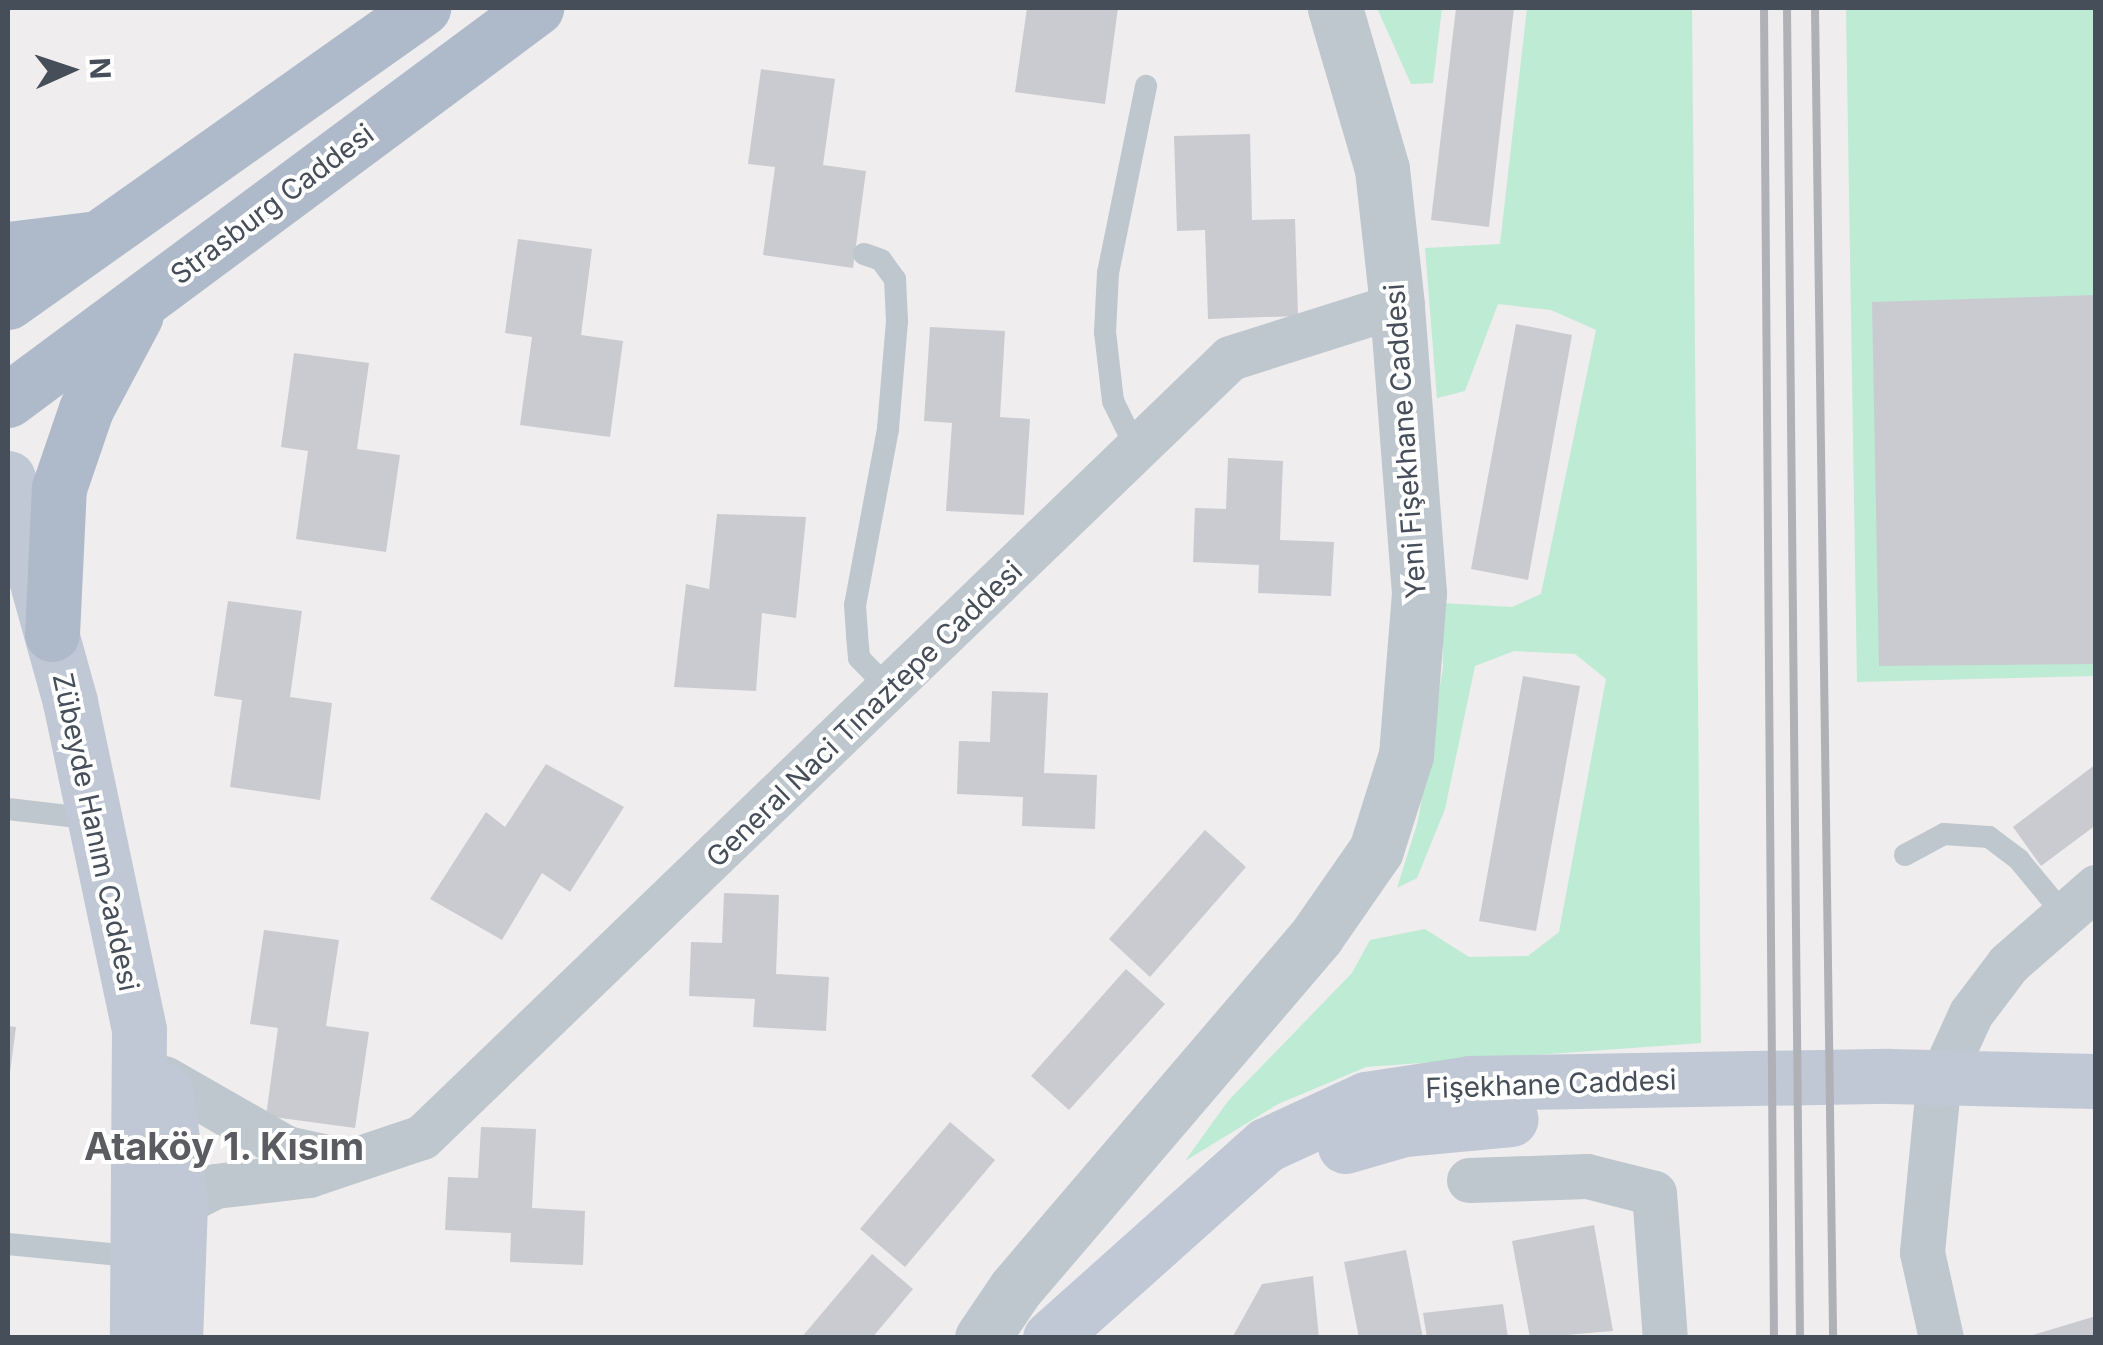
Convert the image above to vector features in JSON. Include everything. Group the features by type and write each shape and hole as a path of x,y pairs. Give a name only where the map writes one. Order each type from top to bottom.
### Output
{"main road":[{"path":"8,302 108,236 423,8"},
{"name":"Strasburg Caddesi","path":"8,400 536,8"},
{"path":"8,249 108,236"},
{"path":"52,634 58,488 86,409 146,298"},
{"name":"Zübeyde Hanım Caddesi","path":"8,478 52,634 138,1030 167,1238 175,1338"},
{"name":"Zübeyde Hanım Caddesi","path":"8,558 52,634"},
{"name":"Zübeyde Hanım Caddesi","path":"137,1338 167,1238 164,1078 138,1030"},
{"path":"2015,1094 2096,1081"},
{"name":"Fişekhane Caddesi","path":"1050,1338 1266,1145 1317,1119 1422,1087 1585,1099 2015,1094"},
{"path":"2015,1094 2096,1114"},
{"name":"Fişekhane Caddesi","path":"1099,1338 1314,1160 1404,1129 1585,1099"}],"street":[{"name":"Yeni Fişekhane Caddesi","path":"982,1338 1015,1290 1317,936 1376,850 1406,755 1419,592 1397,305 1382,170 1334,8"},
{"name":"General Naci Tınaztepe Caddesi","path":"167,1238 215,1186 353,1162 422,1138 1230,358 1397,305"},
{"path":"1942,1338 1922,1252 1938,1085 1971,1013 2008,964 2078,899"},
{"path":"164,1078 286,1148 353,1162"},
{"path":"1469,1180 1587,1176 1654,1193 1665,1338"}],"lane":[{"path":"1136,448 1113,402 1105,332 1108,273 1146,86"},
{"path":"864,254 881,260 895,280 898,321 888,429 855,605 859,658 889,689"},
{"path":"8,809 95,819"},
{"path":"1905,856 1944,834 1999,841 2078,899"},
{"path":"8,1244 167,1238"}],"green space":[{"path":"1377,8 1442,8 1433,83 1411,84"},
{"path":"1527,8 1692,8 1701,1043 1366,1067 1278,1104 1185,1161 1228,1101 1352,973 1370,940 1425,929 1469,957 1528,956 1559,932 1606,679 1575,654 1514,651 1475,666 1445,809 1417,878 1397,888 1418,821 1443,667 1442,603 1512,607 1541,594 1596,330 1551,310 1498,304 1465,391 1437,398 1425,248 1500,244"},
{"path":"1846,8 2095,8 2095,676 1857,682"}],"building":[{"path":"1027,8 1118,8 1105,104 1015,92"},
{"path":"1456,8 1514,8 1489,227 1431,220"},
{"path":"761,69 835,79 823,165 866,171 853,268 763,255 775,167 748,164"},
{"path":"1250,134 1252,220 1295,219 1298,316 1208,319 1205,230 1177,231 1174,136"},
{"path":"518,239 592,249 581,335 623,341 610,437 520,425 532,337 505,333"},
{"path":"2095,295 2096,664 1879,666 1872,302"},
{"path":"1516,324 1572,335 1528,580 1471,569"},
{"path":"930,327 1005,331 1000,417 1030,419 1024,515 946,511 952,423 924,421"},
{"path":"294,353 369,363 357,449 400,455 386,552 296,539 308,451 281,447"},
{"path":"1228,458 1283,461 1280,540 1334,542 1331,596 1258,593 1259,565 1193,562 1195,508 1226,509"},
{"path":"717,514 806,517 796,618 762,613 756,691 674,687 686,584 709,589"},
{"path":"228,601 302,611 290,697 332,703 320,800 230,787 242,700 214,696"},
{"path":"1523,676 1580,686 1536,931 1479,921"},
{"path":"992,691 1048,693 1044,773 1097,775 1095,829 1022,826 1023,797 957,794 959,741 990,742"},
{"path":"546,764 624,807 570,892 542,873 502,940 430,899 486,812 505,827"},
{"path":"2096,764 2096,825 2041,866 2013,827"},
{"path":"1205,830 1246,867 1150,977 1109,939"},
{"path":"724,893 779,895 776,974 829,977 826,1031 753,1027 755,999 689,996 691,942 722,943"},
{"path":"264,930 339,940 326,1026 369,1032 355,1128 266,1116 278,1028 250,1024"},
{"path":"1126,969 1165,1004 1069,1110 1031,1076"},
{"path":"8,1026 16,1027 10,1073 8,1073"},
{"path":"950,1122 995,1160 905,1267 860,1229"},
{"path":"481,1127 536,1129 532,1208 585,1211 583,1265 510,1262 511,1233 445,1230 448,1177 478,1178"},
{"path":"1594,1225 1613,1331 1530,1338 1512,1241"},
{"path":"1406,1250 1423,1338 1359,1338 1344,1262"},
{"path":"872,1254 913,1289 872,1338 801,1338"},
{"path":"1313,1276 1319,1338 1232,1338 1262,1284"},
{"path":"1503,1304 1508,1338 1427,1338 1423,1313"},
{"path":"2096,1316 2096,1338 2026,1338 2026,1337"}],"railway":[{"path":"1764,8 1774,1338"},
{"path":"1787,8 1800,1338"},
{"path":"1815,8 1833,1338"}],"district":[{"name":"Ataköy 1. Kısım","path":"224,1147"}]}
